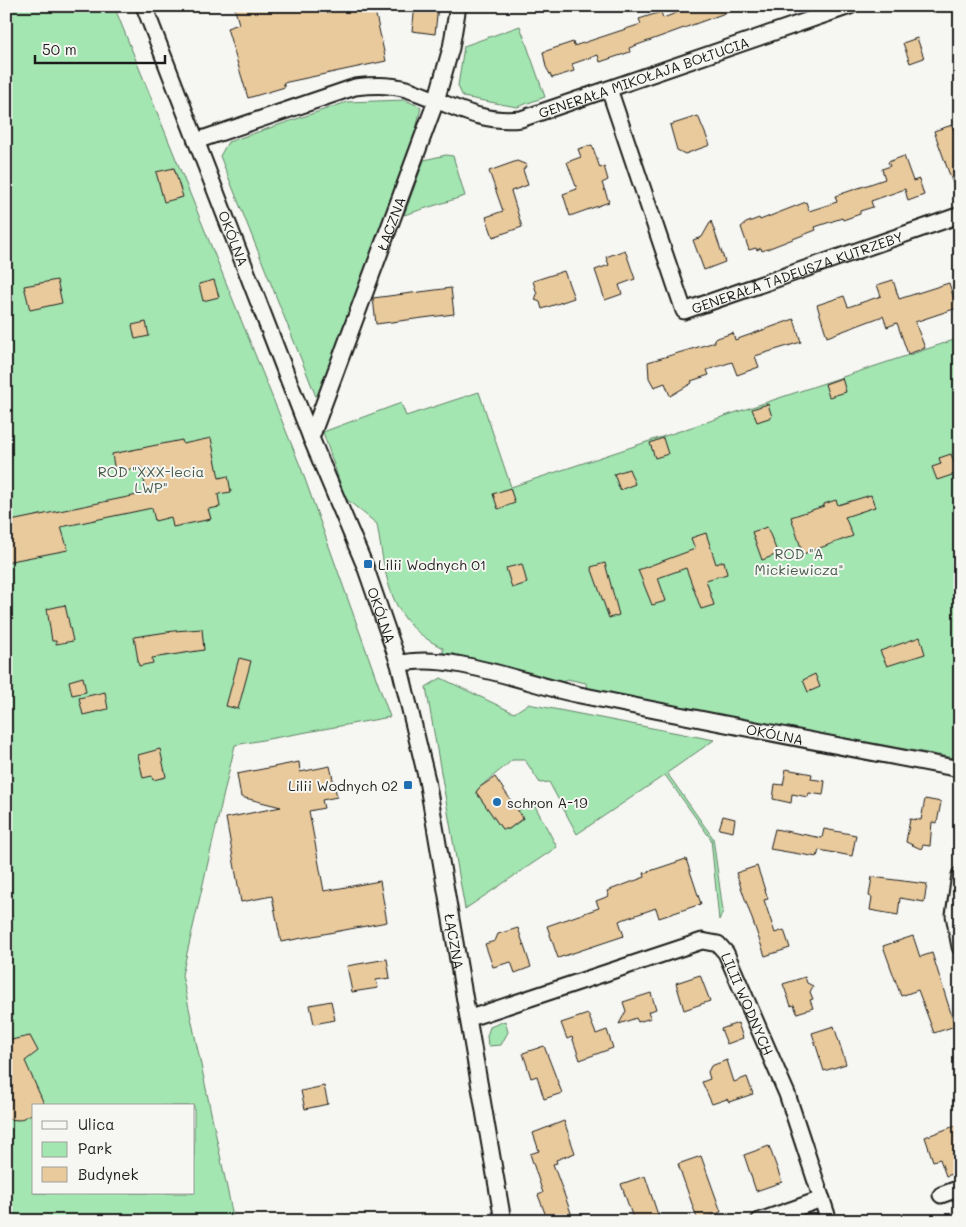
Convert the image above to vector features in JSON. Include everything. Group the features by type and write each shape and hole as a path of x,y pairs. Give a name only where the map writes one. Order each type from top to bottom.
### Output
{"street":[{"name":"OKÓLNA","path":"144,6 311,438 365,566 399,664 413,660 439,660 578,695 960,769"},
{"name":"ŁĄCZNA","path":"311,438 436,101 451,48 458,6"},
{"name":"GENERAŁA MIKOŁAJA BOŁTUCIA","path":"196,141 355,87 394,86 414,91 458,110 484,118 511,120 533,116 850,6"},
{"name":"GENERAŁA TADEUSZA KUTRZEBY","path":"609,89 684,311 960,215"},
{"name":"ŁĄCZNA","path":"399,664 427,780 470,1018 503,1221"},
{"path":"960,875 954,915 960,947"},
{"name":"LILII WODNYCH","path":"470,1018 702,941 716,942 726,953 787,1094 829,1221"},
{"path":"941,1195 960,1188"},
{"path":"759,1221 822,1199"}],"green space":[{"name":"ROD \"XXX-lecia LWP\"","path":"6,6 114,6 301,468 390,717 235,745 182,975 234,1221 6,1221"},
{"path":"520,26 545,97 517,107 463,97 458,86 464,46"},
{"path":"405,100 421,107 411,153 317,399 220,156 228,142 347,102"},
{"path":"446,155 453,156 465,196 404,215 424,160"},
{"name":"ROD \"A Mickiewicza\"","path":"960,338 960,759 587,691 586,683 567,679 554,684 443,653 443,648 425,637 411,625 400,611 387,580 377,524 345,498 323,432 401,403 406,416 479,392 511,487"},
{"path":"441,678 514,713 528,704 714,740 667,773 713,838 723,911 719,920 711,839 665,775 577,834 549,782 540,783 525,760 512,760 476,792 502,829 509,829 523,819 518,811 527,804 535,806 557,847 465,909 426,687"},
{"path":"505,1021 508,1032 501,1045 488,1046 487,1036 490,1027"}],"building":[{"path":"234,6 374,6 386,61 283,83 285,87 248,98 227,28 239,24"},
{"path":"415,6 438,6 435,34 412,31"},
{"path":"695,6 738,6 739,8 629,48 630,52 600,62 598,55 572,64 574,71 552,78 546,67 543,52 573,42 574,46 641,24 639,19 661,12 663,18"},
{"path":"917,38 924,58 910,63 903,43"},
{"path":"698,116 710,145 685,154 677,150 670,125"},
{"path":"952,125 960,146 960,197 958,198 934,131"},
{"path":"592,145 600,168 604,166 608,180 602,183 609,202 570,216 563,194 577,189 567,162 581,157 578,149"},
{"path":"904,156 913,181 919,179 924,195 908,201 905,189 871,201 873,207 860,211 860,214 815,227 816,230 762,251 761,248 749,250 741,227 746,223 759,218 760,220 806,202 809,211 837,202 835,196 885,179 882,169 890,166 888,162"},
{"path":"517,161 527,165 523,170 528,185 511,191 522,227 493,237 486,217 503,211 489,171"},
{"path":"174,168 183,197 164,202 156,172"},
{"path":"711,221 725,262 704,270 693,240 702,237"},
{"path":"625,250 635,279 619,285 622,294 605,300 595,270 609,265 606,257"},
{"path":"564,271 574,298 542,309 540,302 535,300 537,294 533,281"},
{"path":"57,280 62,303 30,310 24,286"},
{"path":"214,280 219,297 203,301 199,284"},
{"path":"893,280 899,299 949,283 957,308 915,322 925,348 908,354 897,323 887,327 883,316 827,337 817,305 844,296 848,307 881,296 877,285"},
{"path":"451,288 454,314 376,324 373,298"},
{"path":"794,319 801,342 755,356 759,367 737,375 732,362 707,370 709,375 691,381 692,383 670,396 665,383 654,387 649,378 648,362 715,342 714,339 733,333 735,340"},
{"path":"146,322 149,336 135,339 132,325"},
{"path":"842,378 846,392 829,397 825,384"},
{"path":"768,404 772,417 757,422 752,409"},
{"path":"211,438 219,478 228,476 231,492 218,494 220,507 208,509 211,519 173,527 171,517 155,521 152,508 61,527 68,550 6,562 6,522 147,493 141,467 115,472 112,454 182,440 183,444"},
{"path":"663,438 668,454 655,458 650,443"},
{"path":"951,454 958,473 937,480 932,467 941,464 939,458"},
{"path":"629,469 635,484 620,490 614,474"},
{"path":"510,488 515,503 498,509 493,494"},
{"path":"871,495 875,507 845,517 853,536 803,554 791,517 836,500 838,505"},
{"path":"767,527 778,554 762,560 752,532"},
{"path":"706,533 716,564 724,561 727,574 706,580 714,605 701,609 686,568 658,578 666,601 652,605 638,570 695,549 691,538"},
{"path":"605,563 619,615 609,618 591,567"},
{"path":"522,564 527,583 512,588 506,568"},
{"path":"65,605 73,641 56,644 56,641 52,641 47,609"},
{"path":"202,629 204,650 152,658 153,663 139,666 134,637"},
{"path":"920,637 925,654 887,666 880,651"},
{"path":"239,658 251,661 238,709 226,706"},
{"path":"815,674 820,687 808,692 803,680"},
{"path":"83,677 86,692 72,695 69,681"},
{"path":"105,692 108,709 83,715 79,698"},
{"path":"160,749 166,777 153,780 152,776 143,778 138,755"},
{"path":"299,762 300,772 330,766 337,797 322,800 324,808 309,811 324,891 380,881 387,922 281,942 272,896 241,902 226,818 281,807 241,797 237,774"},
{"path":"786,769 812,774 811,779 825,781 823,795 809,793 808,797 792,794 791,803 773,799 775,784 783,785"},
{"name":"schron A-19","path":"495,777 523,818 509,829 502,829 476,792"},
{"path":"925,799 941,802 937,823 932,822 930,846 923,845 921,849 906,842 910,819 921,820"},
{"path":"723,816 735,819 733,832 719,829"},
{"path":"775,829 822,838 824,829 856,835 852,856 819,850 817,857 770,849"},
{"path":"686,859 701,904 659,918 656,908 619,921 624,936 558,958 547,926 599,908 596,901 609,896 607,891 645,877 644,873"},
{"path":"757,866 768,899 764,900 775,933 784,930 790,948 765,956 736,873"},
{"path":"872,877 927,884 924,902 900,898 898,915 870,910 872,897 869,896"},
{"path":"518,928 531,967 515,973 511,962 493,967 485,944 495,941 498,934"},
{"path":"913,936 920,957 932,953 955,1026 934,1033 918,990 901,996 883,946"},
{"path":"387,959 390,978 376,980 378,988 352,992 347,966"},
{"path":"700,975 710,1001 684,1010 676,983"},
{"path":"805,977 807,983 813,986 810,992 813,999 810,1000 813,1008 797,1013 794,1005 791,1006 783,984"},
{"path":"651,993 656,1009 648,1012 651,1018 638,1022 636,1018 619,1024 626,1011 623,1002"},
{"path":"331,1001 335,1020 314,1024 310,1005"},
{"path":"588,1014 596,1034 607,1030 613,1048 580,1060 572,1037 567,1039 561,1023"},
{"path":"738,1023 743,1038 727,1044 721,1029"},
{"path":"834,1026 846,1064 824,1071 812,1033"},
{"path":"30,1036 38,1051 25,1061 44,1104 32,1104 32,1114 19,1120 6,1119 6,1041"},
{"path":"544,1046 562,1093 544,1099 537,1076 531,1078 523,1053"},
{"path":"727,1060 734,1082 747,1077 753,1094 729,1102 727,1099 712,1104 702,1082 710,1079 708,1072 711,1066"},
{"path":"324,1086 328,1104 305,1109 301,1091"},
{"path":"564,1121 575,1153 556,1160 557,1163 553,1164 574,1221 548,1221 538,1195 543,1193 530,1154 539,1151 533,1133"},
{"path":"960,1124 960,1172 946,1176 940,1159 933,1161 925,1137"},
{"path":"769,1146 782,1182 756,1191 744,1155"},
{"path":"701,1156 721,1212 698,1221 678,1164"},
{"path":"645,1176 660,1221 634,1221 621,1184"}],"place":[{"name":"Lilii Wodnych 01","path":"368,564"},
{"name":"Lilii Wodnych 02","path":"408,785"},
{"name":"schron A-19","path":"497,802"}]}
